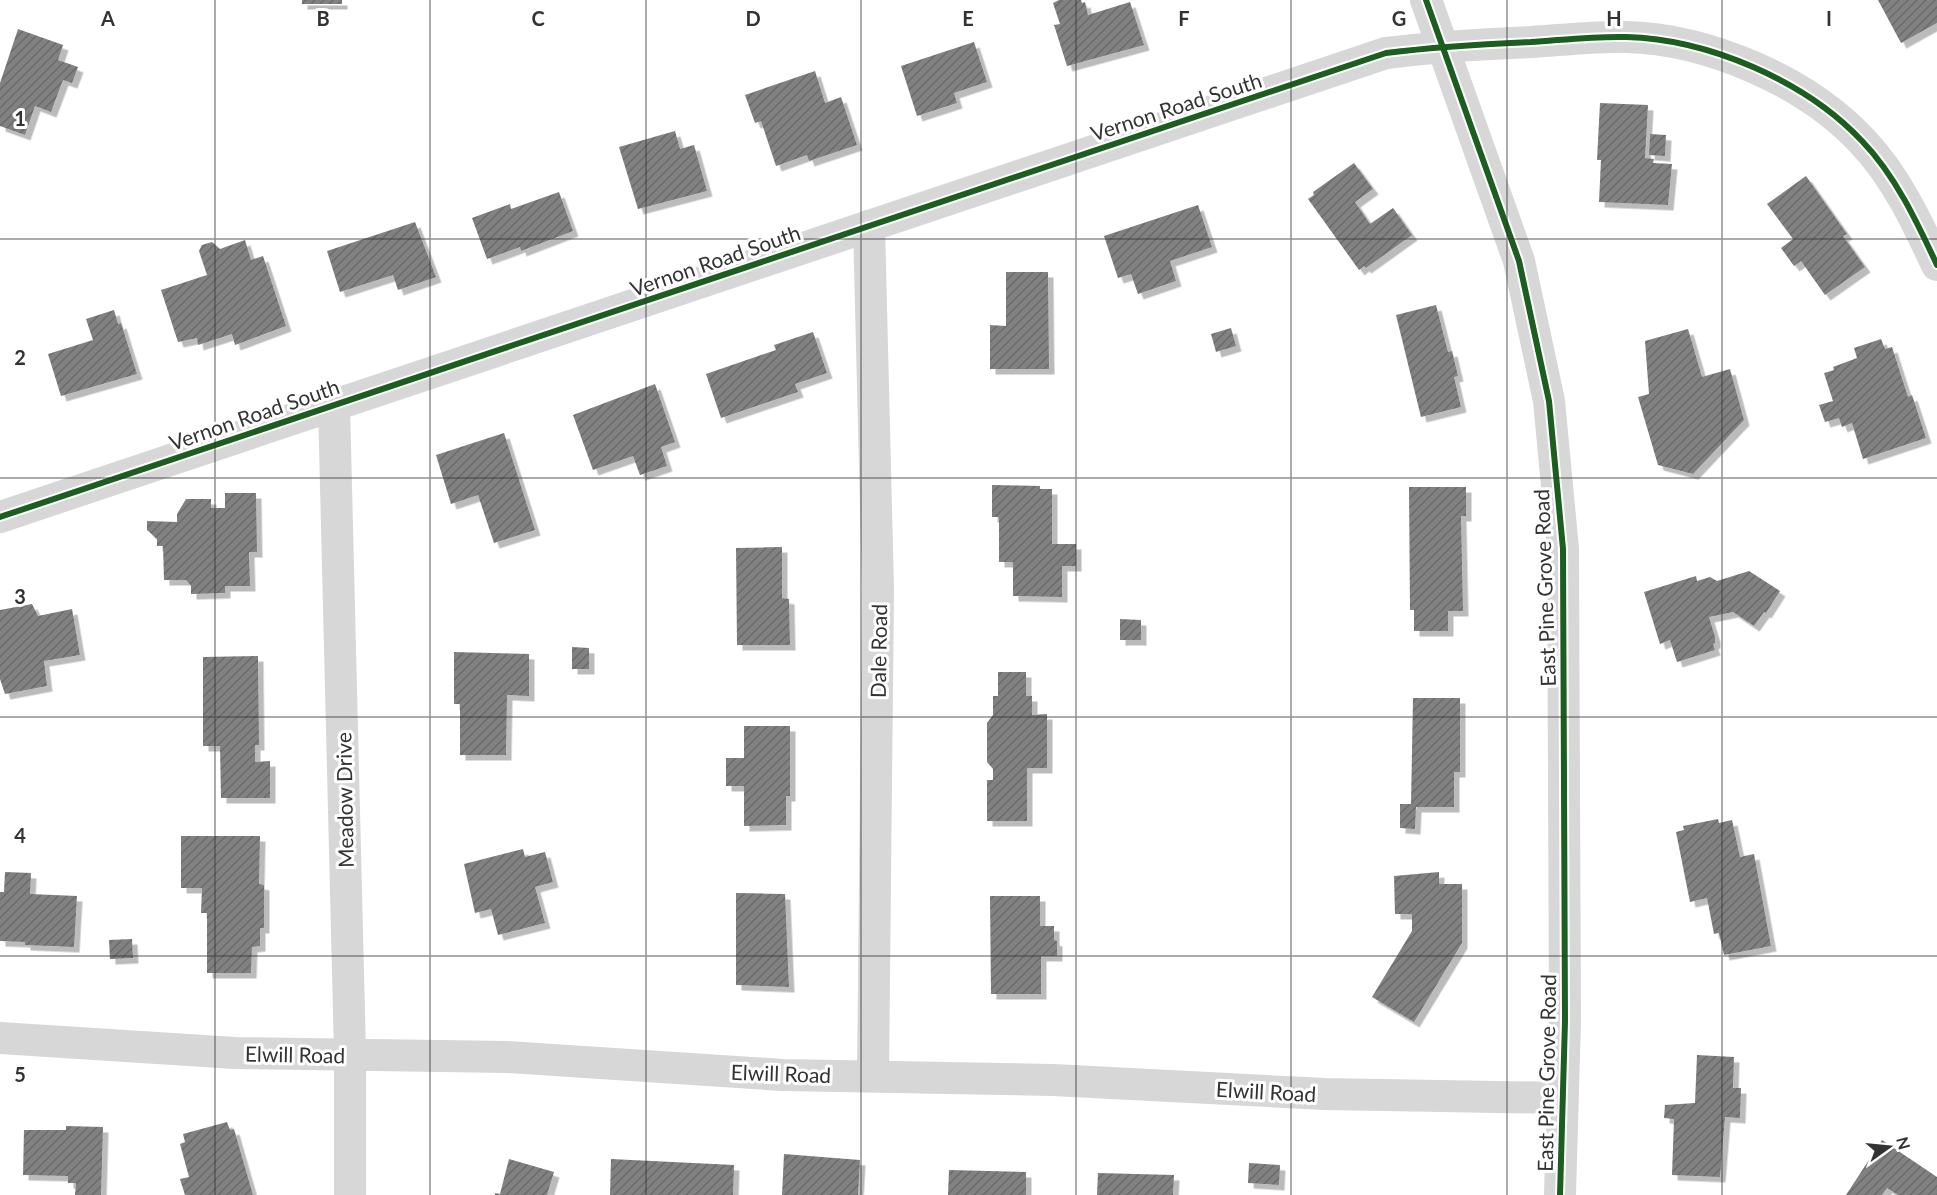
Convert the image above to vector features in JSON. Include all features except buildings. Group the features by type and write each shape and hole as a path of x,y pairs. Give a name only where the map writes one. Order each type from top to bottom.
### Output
{"street":[{"name":"East Pine Grove Road","path":"1426,0 1519,261 1549,401 1563,549 1565,1021 1560,1195"},
{"name":"Vernon Road South","path":"0,517 1386,53 1442,46 1627,37 1703,49 1781,79 1835,117 1863,141 1893,182 1937,265"},
{"name":"Dale Road","path":"868,226 878,588 873,1076"},
{"name":"Meadow Drive","path":"334,405 350,1054 350,1195"},
{"name":"Elwill Road","path":"0,1038 236,1053 507,1057 783,1075 1053,1080 1325,1094 1562,1098"}],"cycle path":[{"path":"1426,0 1519,261 1549,401 1563,549 1565,1021 1560,1195"},
{"path":"0,517 1386,53 1458,46 1626,37 1690,46 1754,67 1813,100 1839,119 1862,141 1895,184 1937,265"}]}
